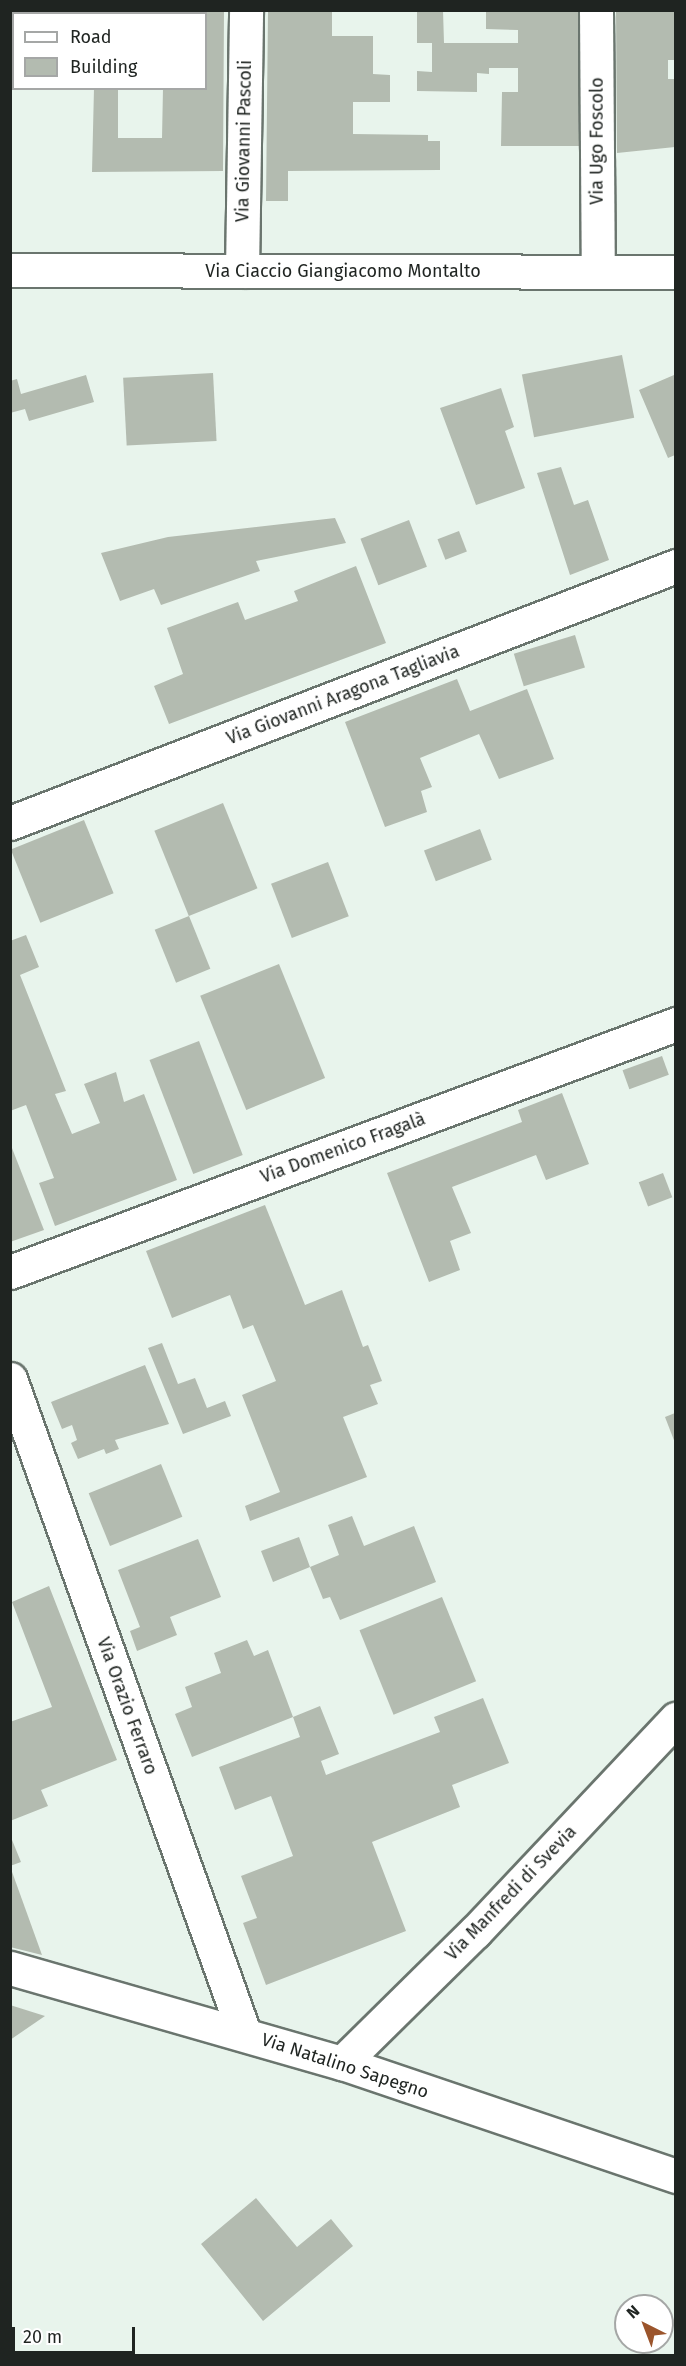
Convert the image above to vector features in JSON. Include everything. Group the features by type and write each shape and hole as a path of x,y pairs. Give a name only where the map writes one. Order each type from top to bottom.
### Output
{"street":[{"name":"Via Giovanni Pascoli","path":"242,271 246,10"},
{"name":"Via Ugo Foscolo","path":"596,10 598,272"},
{"name":"Via Ciaccio Giangiacomo Montalto","path":"10,270 675,272"},
{"name":"Via Giovanni Aragona Tagliavia","path":"10,823 675,566"},
{"name":"Via Domenico Fragalà","path":"10,1272 675,1024"},
{"name":"Via Orazio Ferraro","path":"10,1379 244,2033"},
{"name":"Via Manfredi di Svevia","path":"342,2063 475,1932 675,1719"},
{"name":"Via Natalino Sapegno","path":"10,1968 244,2033 342,2063 675,2176"}],"building":[{"path":"139,10 224,10 223,171 92,172 94,90 118,90 118,138 162,138 163,90 207,90 207,12"},
{"path":"268,10 332,10 332,36 373,36 373,74 390,75 390,102 353,102 353,134 428,135 428,141 440,141 440,170 288,171 288,201 266,201"},
{"path":"417,10 443,10 444,43 518,43 518,30 486,29 486,10 579,10 579,146 501,146 502,92 518,92 518,68 489,68 489,74 477,73 477,92 417,91 417,71 432,72 432,43 417,43"},
{"path":"616,10 675,10 675,60 668,60 668,79 675,79 675,147 617,153"},
{"path":"622,355 634,418 534,437 522,374"},
{"path":"675,370 675,455 668,458 639,390 674,375"},
{"path":"213,373 217,441 127,446 123,378"},
{"path":"86,375 94,402 29,421 25,409 10,413 10,381 17,379 21,394"},
{"path":"501,388 514,427 505,431 525,488 476,505 440,408"},
{"path":"561,467 574,505 588,500 609,560 570,575 537,473"},
{"path":"335,518 346,543 256,561 260,571 161,605 154,589 120,601 101,553 168,537"},
{"path":"409,520 427,567 378,585 360,539"},
{"path":"459,531 467,552 445,560 438,539"},
{"path":"356,566 386,643 169,724 154,686 183,674 167,628 238,602 245,620 298,601 294,591"},
{"path":"575,635 585,668 524,686 514,654"},
{"path":"457,679 470,711 527,689 554,759 499,779 479,734 420,758 432,787 421,791 427,812 385,827 345,722"},
{"path":"223,803 257,888 189,916 154,831"},
{"path":"84,820 114,893 40,923 11,850"},
{"path":"480,829 492,860 436,881 424,851"},
{"path":"328,862 349,916 292,938 271,884"},
{"path":"189,916 210,969 176,983 155,930"},
{"path":"26,935 39,967 20,975 66,1091 55,1094 72,1134 100,1123 84,1084 116,1072 124,1102 144,1094 177,1180 55,1226 39,1183 54,1178 26,1105 10,1111 10,941"},
{"path":"279,964 325,1078 246,1110 200,996"},
{"path":"199,1041 243,1155 193,1174 150,1060"},
{"path":"662,1056 669,1075 629,1089 623,1070"},
{"path":"562,1093 589,1164 546,1180 536,1155 452,1187 471,1233 450,1241 460,1270 429,1282 387,1173 522,1122 518,1110"},
{"path":"10,1143 44,1230 10,1242"},
{"path":"663,1173 672,1197 648,1207 639,1182"},
{"path":"265,1205 305,1305 342,1290 363,1347 368,1345 382,1381 370,1385 378,1404 343,1417 367,1477 250,1521 245,1506 280,1492 242,1395 276,1381 253,1325 243,1329 230,1295 172,1318 146,1251"},
{"path":"162,1343 178,1384 195,1378 207,1408 225,1401 231,1416 183,1434 148,1348"},
{"path":"145,1365 169,1424 115,1440 119,1449 106,1454 104,1449 78,1459 71,1443 77,1440 72,1425 62,1429 51,1402"},
{"path":"675,1413 675,1443 665,1417"},
{"path":"161,1464 182,1517 110,1546 89,1493"},
{"path":"352,1516 364,1546 414,1526 436,1582 340,1620 330,1597 323,1599 310,1567 339,1555 328,1525"},
{"path":"299,1537 310,1567 273,1582 261,1551"},
{"path":"198,1539 221,1597 170,1617 177,1635 137,1651 130,1631 140,1627 118,1570"},
{"path":"49,1586 117,1760 41,1790 48,1806 10,1821 10,1722 52,1707 12,1602"},
{"path":"442,1597 476,1681 394,1715 359,1630"},
{"path":"247,1640 254,1656 268,1650 293,1717 192,1757 175,1714 192,1707 185,1687 221,1673 214,1653"},
{"path":"483,1698 509,1763 452,1785 460,1807 372,1842 406,1931 266,1985 243,1923 257,1918 241,1876 293,1856 271,1796 235,1810 219,1767 300,1737 293,1717 320,1706 339,1754 321,1761 326,1775 440,1732 434,1717"},
{"path":"10,1835 21,1862 10,1866"},
{"path":"11,1869 42,1955 10,1947"},
{"path":"10,2005 45,2016 10,2040"},
{"path":"256,2198 297,2247 331,2219 353,2246 263,2321 201,2244"}]}
